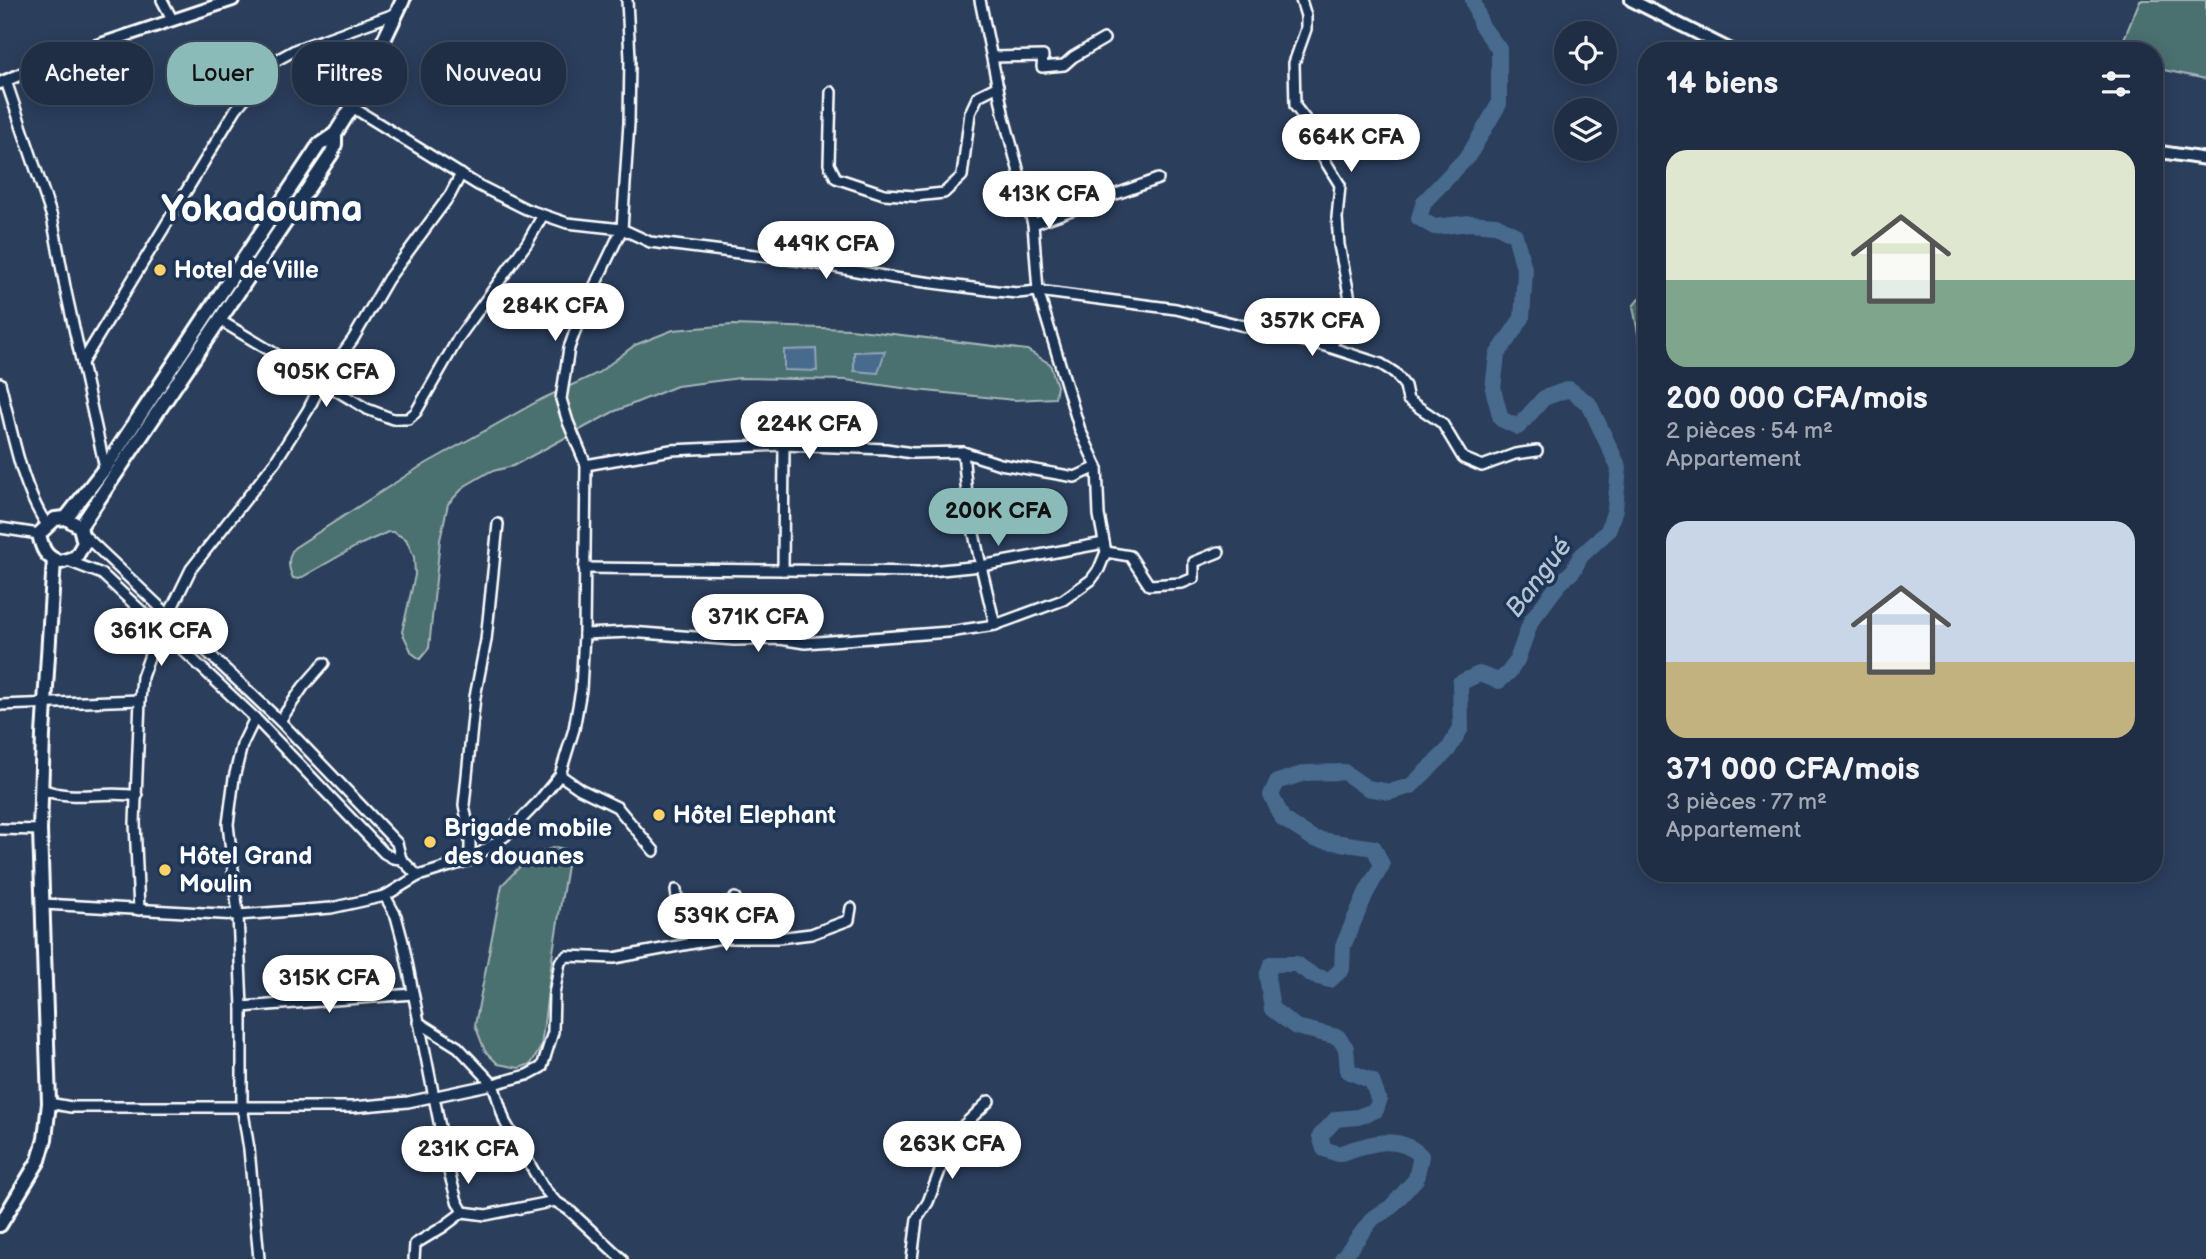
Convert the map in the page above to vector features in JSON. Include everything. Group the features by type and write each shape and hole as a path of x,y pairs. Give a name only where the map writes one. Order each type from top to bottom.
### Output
{"highway":[{"path":"66,518 105,468 319,145 335,134 352,107 403,0"},
{"path":"82,531 74,521 66,518 55,519 43,529 41,546 54,560 68,561 81,551 82,531 332,153 335,134"},
{"path":"0,1225 39,1160 46,1139 49,1103 40,830 54,560"}],"main road":[{"path":"3,82 59,58 233,0"},
{"path":"1631,0 1715,42"},
{"path":"2163,152 2206,159"}],"street":[{"path":"162,0 172,19"},
{"path":"44,904 238,915 331,908 385,896 418,876 470,860 505,836 560,775 581,690 586,465 561,399 569,348 582,312 622,229 629,123 630,58 626,0"},
{"path":"584,634 630,632 817,643 949,632 995,625 1063,600 1091,580 1105,548 1099,515 1097,467 1080,430 1038,291 1033,224 1004,117 980,0"},
{"path":"1301,0 1306,16 1306,29 1294,63 1295,106 1310,124 1315,146 1340,185 1337,218 1339,245 1350,299 1346,327 1329,347"},
{"path":"82,363 236,109 275,61 297,49 397,13"},
{"path":"993,57 1043,56 1042,67 1064,65 1104,39"},
{"path":"3,82 52,217 105,468"},
{"path":"831,92 829,164 836,178 884,194 915,196 944,193 962,176 970,113 978,96 998,86"},
{"path":"352,107 500,197 567,223 622,229 650,242 803,261 894,278 996,291 1038,291 1176,309 1329,347 1381,364 1395,373 1405,386 1408,400 1442,423 1464,458 1482,466 1515,454 1537,451"},
{"path":"139,910 135,823 140,700 142,677 152,649 191,569 275,462 309,410 322,383 354,339 388,279 450,195 461,174"},
{"path":"1033,224 1158,179"},
{"path":"220,321 367,409 393,419 408,419 416,412 460,337 527,243 543,215"},
{"path":"0,383 25,481 43,529 0,528"},
{"path":"586,465 671,450 784,445 886,449 912,453 963,452 1000,464 1075,477 1097,467"},
{"path":"783,570 784,445"},
{"path":"963,452 968,506 995,625"},
{"path":"470,860 471,836 464,805 498,524"},
{"path":"82,531 280,721 397,843 401,859 418,876"},
{"path":"584,568 920,572 1105,548 1130,556 1149,586 1182,583 1194,578 1194,562 1219,552"},
{"path":"68,561 102,574 255,718 384,853 401,859"},
{"path":"280,721 303,687 324,663"},
{"path":"0,705 140,700"},
{"path":"255,718 242,746 233,778 228,824 238,915 242,1106 258,1259"},
{"path":"560,775 580,789 617,807 654,851"},
{"path":"42,789 82,797 117,792 137,796"},
{"path":"0,829 40,830"},
{"path":"676,891 690,938"},
{"path":"385,896 396,916 403,942 449,1172 463,1212"},
{"path":"690,938 735,898"},
{"path":"49,1103 71,1107 354,1107 408,1102 493,1084 527,1075 542,1067 554,1032 554,994 560,962 567,956 614,958 690,938 778,938 811,934 849,920 852,908"},
{"path":"242,1007 413,994"},
{"path":"418,1022 458,1047 493,1084 505,1122 543,1187 555,1201 569,1210 622,1259"},
{"path":"912,1259 917,1219 928,1202 949,1147 964,1125 989,1101"},
{"path":"414,1259 415,1244 463,1212 486,1215 555,1201"}],"green space":[{"path":"2140,0 2206,0 2206,79 2163,70 2163,42 2123,42"},
{"path":"1638,300 1638,334 1633,306"},
{"path":"732,325 851,329 1027,350 1050,364 1057,386 1055,398 1014,400 846,380 740,378 677,386 613,412 513,466 489,472 465,486 448,504 440,540 429,648 420,659 412,653 402,632 415,575 414,557 406,539 388,532 299,579 293,578 289,563 294,548 418,468 542,399 598,373 635,345 673,330"},
{"path":"555,847 565,849 569,853 541,1047 531,1064 519,1068 498,1064 485,1051 475,1025 502,885 530,856"}],"water":[{"path":"816,349 817,371 784,370 784,350"},
{"path":"885,351 878,373 854,371 854,352"}],"waterway":[{"name":"Bangué","path":"1342,1259 1373,1218 1390,1208 1416,1179 1421,1156 1402,1144 1392,1142 1371,1144 1338,1154 1324,1149 1320,1136 1336,1119 1358,1117 1376,1110 1379,1101 1372,1081 1348,1071 1346,1048 1338,1037 1296,1027 1272,1009 1267,976 1271,964 1296,964 1314,976 1330,980 1342,969 1343,946 1366,893 1382,865 1374,848 1314,839 1283,819 1271,795 1277,782 1305,773 1344,772 1367,788 1390,792 1411,786 1448,750 1461,728 1460,683 1479,674 1499,681 1509,672 1517,660 1531,621 1559,584 1573,571 1581,556 1608,531 1615,509 1619,468 1589,404 1569,389 1544,398 1518,427 1501,419 1493,389 1497,355 1522,318 1525,272 1515,235 1496,225 1470,223 1434,227 1419,218 1424,202 1469,155 1499,104 1499,49 1481,25 1473,0"}],"place":[{"name":"Hotel de Ville","path":"160,270"},
{"name":"Hôtel Elephant","path":"659,815"},
{"name":"Brigade mobile des douanes","path":"430,842"},
{"name":"Hôtel Grand Moulin","path":"165,870"}],"district":[{"name":"Yokadouma","path":"262,208"}]}
